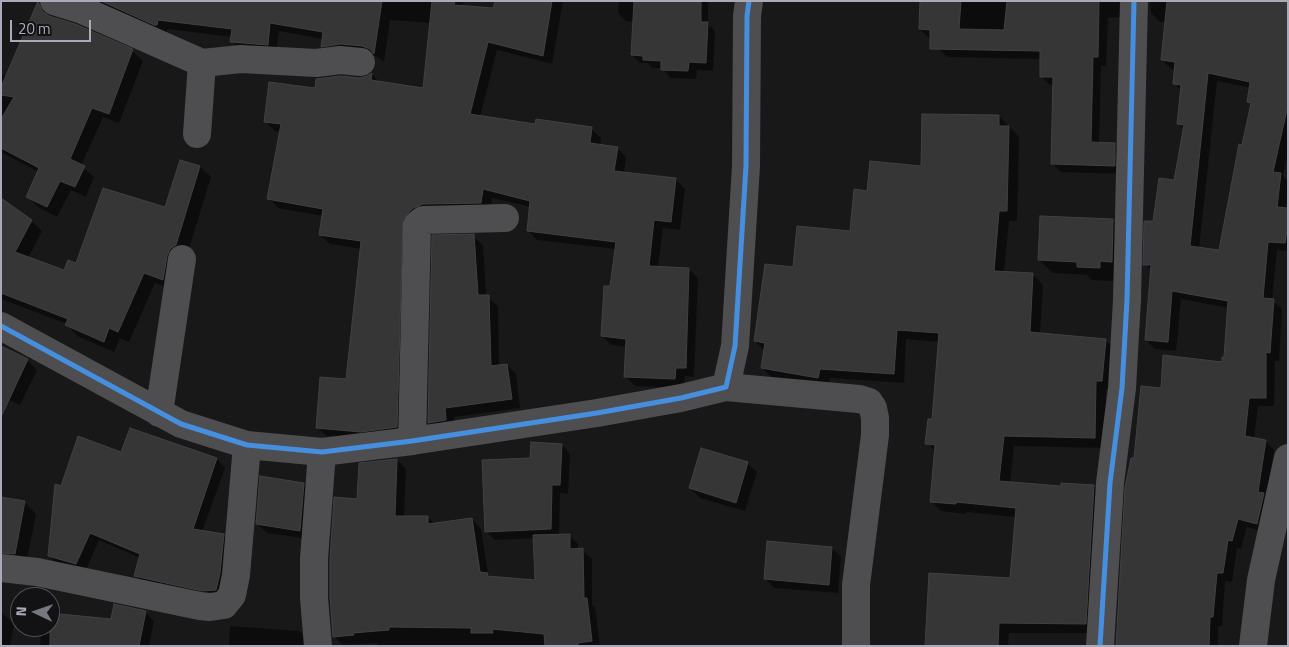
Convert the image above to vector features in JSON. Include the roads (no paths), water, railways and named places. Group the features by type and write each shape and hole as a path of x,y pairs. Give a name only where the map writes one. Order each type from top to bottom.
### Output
{"street":[{"path":"54,1 89,13 202,63 241,59 316,63 340,60 361,62"},
{"path":"726,387 735,346 746,166 747,16 749,1"},
{"path":"1100,646 1110,483 1122,388 1127,300 1134,1"},
{"path":"197,134 202,63"},
{"path":"412,441 417,225 423,220 505,218"},
{"path":"159,413 182,259"},
{"path":"1,326 181,424 247,445 322,452 412,441 597,413 681,398 726,387 859,399 869,402 873,408 875,418 875,435 856,585 856,646"},
{"path":"1,568 37,572 200,606 224,605 232,595 236,575 247,445"},
{"path":"318,646 314,598 314,558 322,452"},
{"path":"1253,646 1262,580 1288,458"}]}
